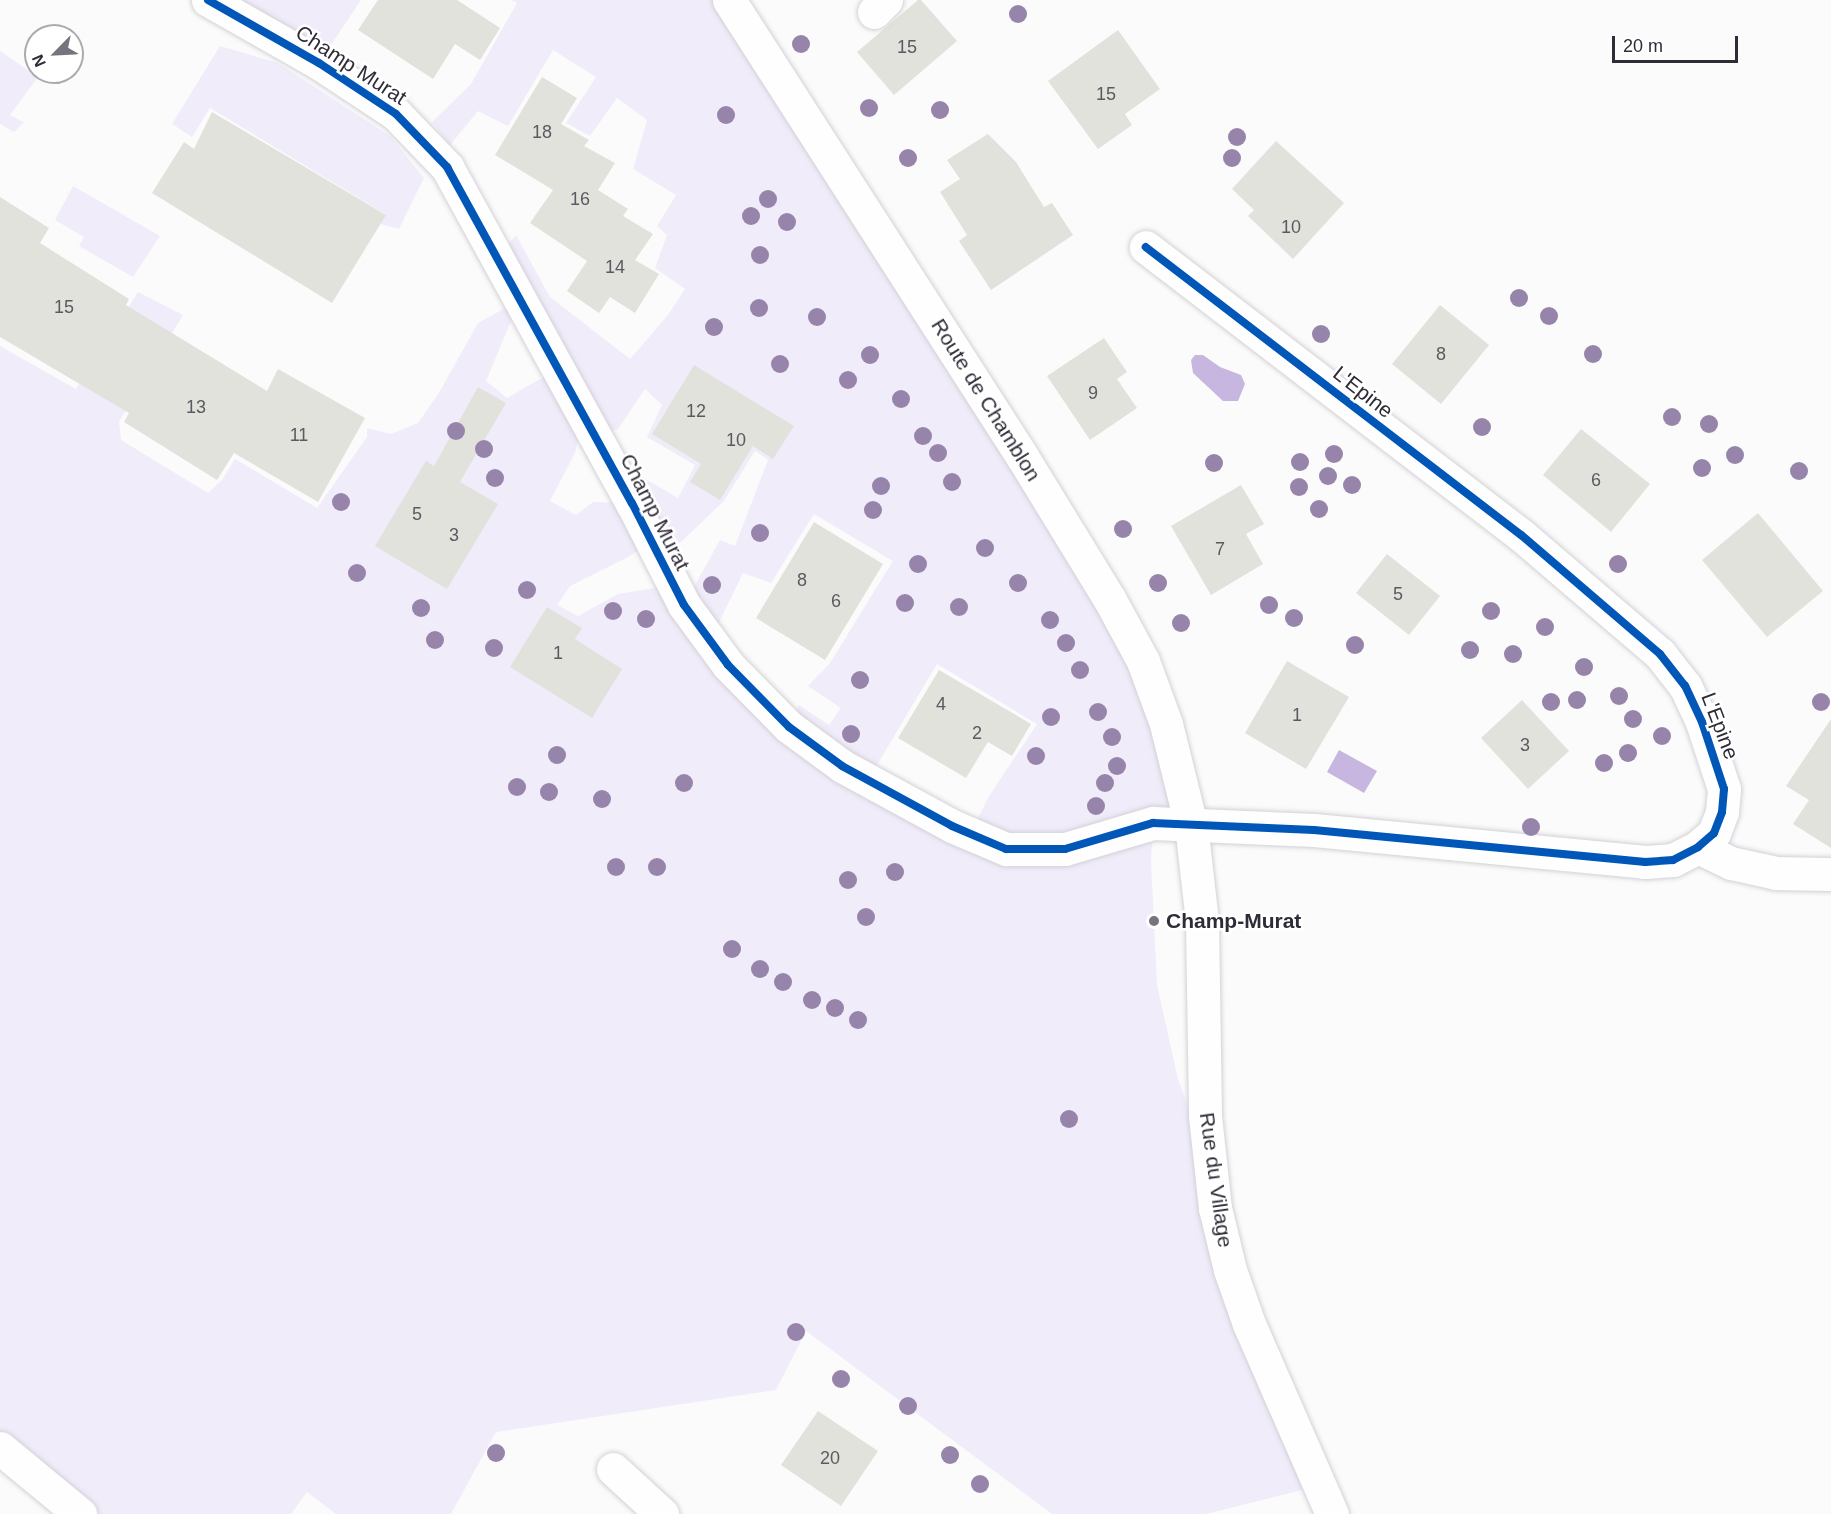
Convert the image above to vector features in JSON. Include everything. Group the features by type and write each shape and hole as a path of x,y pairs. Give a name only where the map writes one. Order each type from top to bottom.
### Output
{"street":[{"name":"Champ Murat","path":"208,0 319,63 396,114 447,167 632,503 684,605 728,665 789,728 842,766 952,826 1006,849 1065,849 1153,823 1191,825"},
{"name":"Route de Chamblon","path":"729,0 971,375 1110,600 1143,661 1166,724 1191,825"},
{"name":"L'Epine","path":"1146,247 1521,535 1660,654 1684,686 1702,722 1724,789 1722,812 1714,833 1698,847 1673,860 1645,862 1314,830 1191,825"},
{"name":"Rue du Village","path":"1191,825 1202,922 1205,1116 1215,1208 1230,1270 1248,1324 1332,1514"},
{"path":"1698,847 1731,863 1776,873 1831,874"},
{"path":"0,1448 80,1514"},
{"path":"613,1469 662,1514"}],"shaded area":[{"path":"208,0 361,0 319,63"},
{"path":"511,0 729,0 1110,600 1191,825 1153,824 1151,861 1157,985 1178,1079 1212,1172 1318,1486 1206,1514 1052,1514 806,1331 776,1390 496,1432 451,1514 336,1514 307,1492 291,1514 88,1514 0,1445 0,346 76,389 138,292 183,315 119,422 121,440 208,493 222,480 235,459 317,508 367,437 367,428 391,434 418,423 440,391 478,323 519,301 496,259 516,235 550,297 630,359 668,315 685,289 655,268 667,235 657,226 676,195 633,169 647,120 617,98 590,136 566,123 596,77 553,50 508,126 478,111 450,145 432,122 471,84 517,3","holes":["519,302 559,373 540,379 507,398 486,381","645,389 662,405 647,437 695,465 678,498 634,472 632,503 593,502 576,515 550,501 575,453 583,416 595,436 618,429","755,451 768,460 735,546 720,540 684,605 672,585 618,594 578,616 557,605 570,586 630,556 650,542 661,561 724,501","814,514 893,561 830,663 808,686 841,708 829,725 799,705 789,727 710,641 743,573 771,583","937,664 1037,724 989,796 970,834 868,780"]},
{"path":"220,46 278,63 390,136 424,178 399,229 380,224 385,214 210,108 192,137 172,124"},
{"path":"0,51 24,67 24,84 33,84 10,115 24,122 14,132 0,124"},
{"path":"73,186 160,236 133,277 79,246 84,237 55,220"},
{"path":"1195,355 1203,355 1220,367 1241,375 1245,384 1238,401 1223,401 1193,373 1191,360"},
{"path":"1339,750 1377,771 1364,793 1327,772"}],"building":[{"path":"378,0 457,0 500,28 480,60 455,44 433,79 358,30"},
{"path":"918,0 921,0 957,41 894,95 857,52"},
{"path":"1118,30 1160,89 1125,114 1132,125 1098,149 1048,81"},
{"path":"542,77 577,98 561,124 589,140 584,146 615,163 598,190 628,209 623,216 653,234 635,260 659,274 635,313 610,297 599,313 567,291 587,261 530,223 553,190 495,155"},
{"path":"212,112 386,215 332,303 152,193 184,142 194,149"},
{"path":"988,134 1016,162 1044,207 1052,203 1073,235 991,290 959,241 967,235 940,192 960,179 947,160"},
{"path":"1276,141 1344,203 1293,259 1248,216 1254,210 1232,189"},
{"path":"0,197 49,228 40,243 129,299 126,305 267,391 278,369 365,418 318,502 234,453 217,480 124,422 129,413 0,337"},
{"path":"1440,305 1489,345 1441,404 1392,364"},
{"path":"1104,338 1127,372 1117,379 1137,408 1090,440 1047,376"},
{"path":"694,365 794,426 773,459 753,446 720,500 690,482 701,464 652,434"},
{"path":"478,387 506,403 460,482 498,504 447,589 375,546 426,461 434,466"},
{"path":"1581,429 1650,484 1611,532 1543,475"},
{"path":"1241,485 1264,524 1246,534 1263,564 1211,595 1171,526"},
{"path":"1758,513 1823,591 1767,637 1702,560"},
{"path":"814,522 883,564 825,660 756,618"},
{"path":"1387,554 1440,596 1409,635 1356,593"},
{"path":"547,607 582,628 575,639 622,669 592,718 510,667"},
{"path":"1287,661 1349,697 1306,769 1245,733"},
{"path":"939,670 1031,724 1012,756 988,742 966,778 898,738"},
{"path":"1522,700 1569,751 1528,789 1481,738"},
{"path":"1831,719 1831,848 1793,824 1809,800 1786,786"},
{"path":"818,1411 878,1451 841,1506 781,1465"}],"cycle path":[{"path":"208,0 319,63 396,114 447,167 632,503 684,605 728,665 789,727 842,766 952,826 1006,849 1065,849 1153,823 1314,830 1645,862 1673,860 1698,847 1714,833 1722,812 1724,789 1702,722 1685,686 1660,654 1521,535 1146,247"}],"place":[{"name":"Champ-Murat","path":"1154,921"}]}
